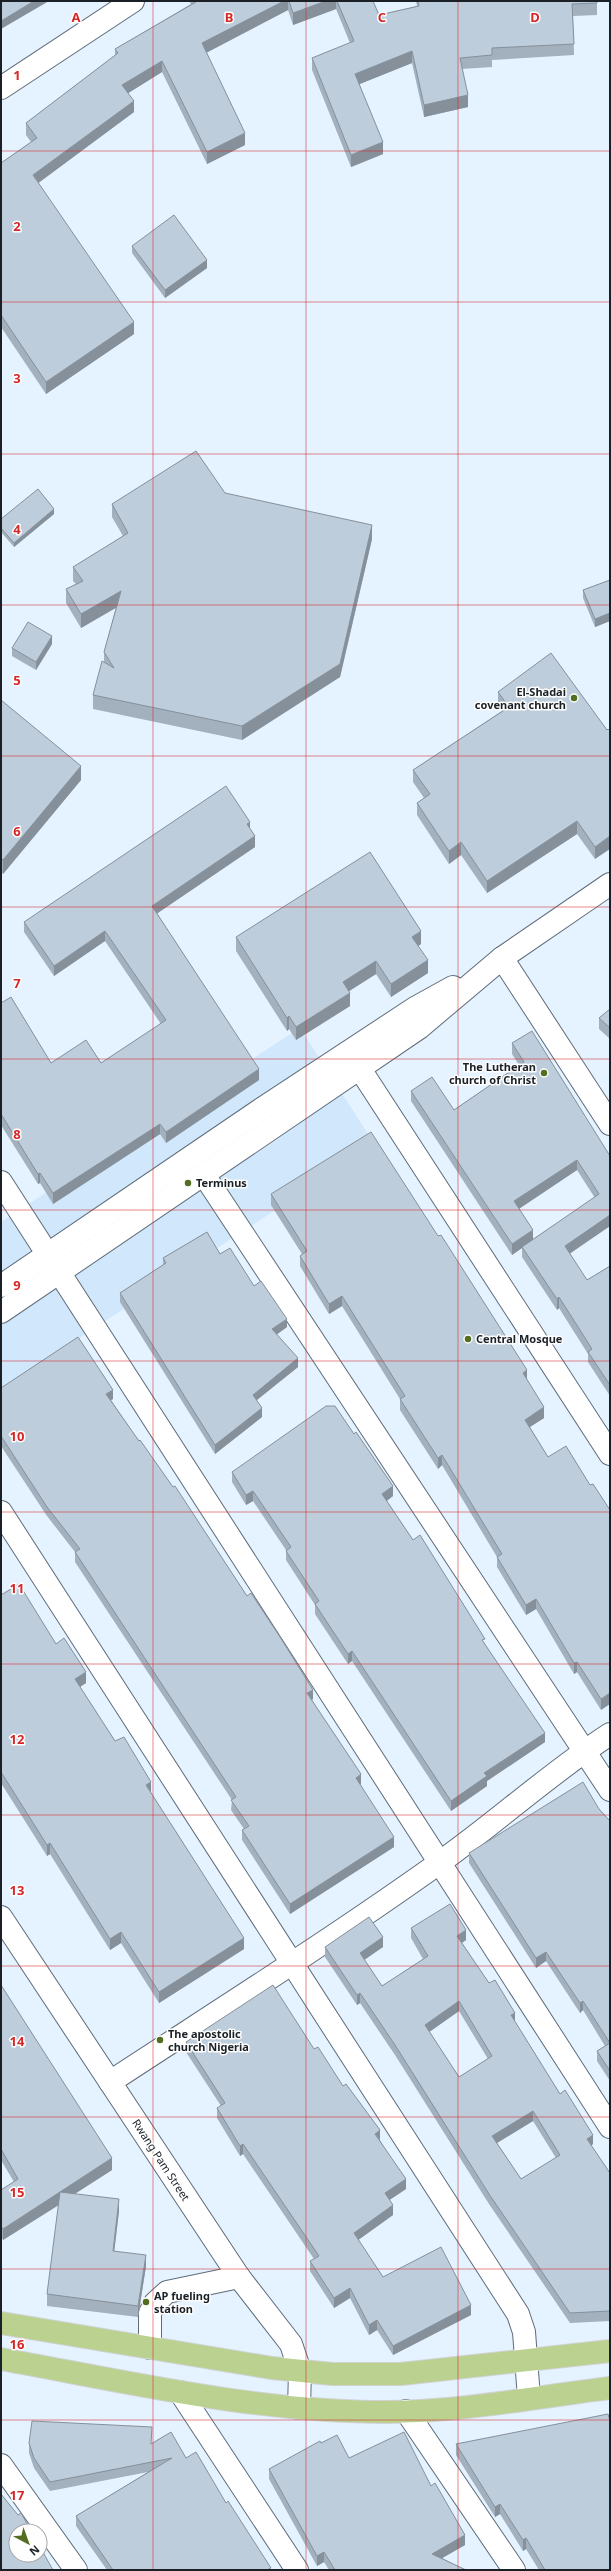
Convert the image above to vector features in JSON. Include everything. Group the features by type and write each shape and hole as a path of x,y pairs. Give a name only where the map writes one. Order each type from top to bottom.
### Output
{"main road":[{"path":"1,2323 150,2348 300,2371 332,2374 401,2374 610,2351"},
{"path":"1,2359 180,2392 299,2408 387,2412 406,2411 610,2388"}],"street":[{"path":"1,88 133,1"},
{"path":"1,1286 415,1008 502,958 610,884"},
{"path":"1,1312 419,1028 502,958"},
{"path":"502,958 610,1124"},
{"path":"360,1069 610,1454"},
{"path":"204,1175 610,1790"},
{"path":"1,1182 49,1254 610,2127"},
{"path":"1,1512 518,2314 524,2332 529,2398"},
{"path":"110,2082 292,1963 439,1863 584,1750 610,1734"},
{"name":"Rwang Pam Street","path":"1,1917 238,2278 291,2344 300,2371 299,2408"},
{"path":"150,2348 150,2313 155,2303 167,2292 238,2278"},
{"path":"180,2392 297,2570"},
{"path":"406,2411 514,2570"},
{"path":"1,2465 76,2570"}],"shaded area":[{"name":"Terminus","path":"300,1028 375,1145 1,1389 1,1222"}],"building":[{"path":"1,1 34,1 1,21"},
{"path":"195,1 284,1 202,43 245,133 207,152 162,61 122,85 134,101 33,175 134,322 46,382 1,315 1,163 37,138 26,123 118,53 115,49 196,2"},
{"path":"289,1 326,1 293,13"},
{"path":"337,1 373,1 379,15 419,6 418,1 597,1 597,3 572,4 574,44 492,48 492,55 460,58 468,95 424,105 412,51 355,74 383,142 351,155 312,58 354,41"},
{"path":"174,215 207,260 165,290 132,246"},
{"path":"196,451 225,493 372,525 340,664 242,726 93,695 102,661 114,668 104,652 121,591 81,614 66,589 83,581 73,567 128,533 112,504"},
{"path":"38,489 54,509 14,543 1,528 1,519"},
{"path":"610,580 610,613 595,619 583,590"},
{"path":"28,622 52,636 36,662 12,648"},
{"path":"551,653 607,730 608,729 610,731 610,836 595,847 577,821 487,881 461,842 449,851 417,803 430,794 413,770 509,707 498,692"},
{"path":"1,700 81,766 3,860 1,858"},
{"path":"226,786 250,822 247,824 255,836 152,906 259,1069 166,1132 160,1124 53,1193 40,1173 38,1174 1,1114 1,1003 11,997 51,1063 86,1040 101,1063 166,1020 105,931 54,966 24,922"},
{"path":"370,852 421,931 412,937 428,960 391,984 376,961 343,982 350,993 296,1027 289,1016 287,1018 236,937"},
{"path":"610,1009 610,1028 599,1018"},
{"path":"532,1031 610,1156 610,1215 565,1246 587,1280 610,1266 610,1385 588,1352 592,1349 559,1297 557,1299 522,1247 599,1194 577,1160 514,1201 533,1230 512,1244 411,1091 432,1077 454,1110 524,1062 512,1043"},
{"path":"371,1132 438,1236 441,1235 527,1370 523,1373 544,1407 525,1420 548,1457 566,1446 590,1485 593,1484 610,1510 610,1693 601,1699 577,1662 574,1663 536,1599 526,1605 497,1557 502,1554 442,1455 438,1458 400,1399 405,1396 342,1296 329,1304 300,1256 307,1251 271,1194"},
{"path":"207,1232 220,1254 230,1248 254,1286 261,1281 287,1319 272,1329 298,1358 253,1395 262,1408 215,1445 120,1293 166,1263 163,1258"},
{"path":"78,1337 113,1390 106,1394 173,1487 175,1486 247,1596 251,1593 280,1637 313,1690 307,1693 361,1774 356,1778 394,1837 290,1904 242,1830 249,1826 231,1800 236,1797 75,1552 80,1549 47,1507 1,1436 1,1388"},
{"path":"326,1406 335,1406 354,1434 356,1432 393,1486 382,1494 413,1540 420,1535 485,1639 482,1640 545,1733 484,1773 487,1776 451,1801 352,1651 348,1654 315,1604 319,1601 286,1551 291,1547 253,1491 246,1495 232,1472"},
{"path":"19,1584 56,1644 64,1638 86,1672 75,1679 115,1741 124,1737 151,1782 146,1785 244,1938 159,1992 121,1932 110,1939 50,1843 47,1845 1,1772 1,1595"},
{"path":"583,1782 599,1809 610,1821 610,2043 583,2001 580,2003 546,1952 536,1958 469,1853"},
{"path":"450,1904 466,1930 457,1936 489,1983 495,1980 515,2013 511,2015 560,2094 565,2090 593,2135 587,2139 610,2173 610,2311 570,2313 489,2194 395,2045 360,1993 357,1995 325,1947 369,1917 383,1937 360,1953 382,1986 428,1956 411,1928","holes":["459,2001 492,2056 459,2077 425,2025","533,2111 560,2155 521,2179 492,2136"]},
{"path":"1,1985 112,2158 3,2229 1,2226 1,2190 18,2179 1,2149"},
{"path":"273,1985 314,2049 318,2047 343,2086 346,2084 380,2130 375,2134 406,2179 385,2193 393,2205 354,2233 383,2277 441,2247 471,2305 393,2346 377,2320 369,2325 350,2288 334,2298 310,2261 319,2256 243,2144 240,2146 217,2108 225,2103 186,2042"},
{"path":"610,2043 610,2071 597,2051"},
{"path":"60,2192 119,2199 113,2251 146,2255 138,2306 47,2294"},
{"path":"608,2414 610,2421 610,2570 545,2570 526,2538 523,2540 500,2504 495,2507 456,2444"},
{"path":"32,2421 152,2427 151,2444 171,2432 186,2458 196,2452 226,2503 228,2501 271,2568 267,2570 113,2570 76,2516 172,2458 50,2482 34,2458 29,2443"},
{"path":"404,2432 431,2486 435,2483 465,2535 432,2554 466,2570 335,2570 324,2552 317,2556 269,2469 320,2441 321,2443 337,2435 349,2458"},
{"path":"1,2494 18,2515 21,2513 27,2523 8,2523 8,2563 48,2563 48,2561 53,2570 1,2570"}],"place":[{"name":"El-Shadai covenant church","path":"574,698"},
{"name":"The Lutheran church of Christ","path":"544,1073"},
{"name":"Terminus","path":"188,1183"},
{"name":"Central Mosque","path":"468,1339"},
{"name":"The apostolic church Nigeria","path":"160,2040"},
{"name":"AP fueling station","path":"146,2302"}]}
